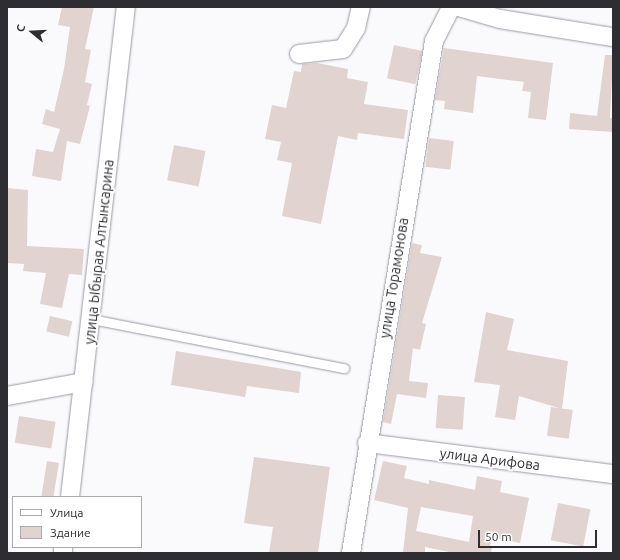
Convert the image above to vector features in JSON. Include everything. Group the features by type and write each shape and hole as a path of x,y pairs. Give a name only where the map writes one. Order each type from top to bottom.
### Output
{"street":[{"name":"улица Ыбырая Алтынсарина","path":"70,496 126,7"},
{"path":"299,54 343,49 356,28 360,7"},
{"name":"улица Торамонова","path":"351,553 367,443 434,41 451,7"},
{"path":"459,7 500,19 613,36"},
{"path":"7,396 84,382"},
{"name":"улица Арифова","path":"367,443 613,474"}],"lane":[{"path":"91,319 344,368"}],"building":[{"path":"62,7 94,7 85,49 91,50 85,82 92,84 87,105 90,106 80,144 67,141 61,181 32,176 36,149 53,152 60,129 42,124 46,109 54,112 64,69 70,27 58,25"},
{"path":"394,45 422,51 415,84 387,78"},
{"path":"444,48 553,63 546,120 528,118 531,92 522,91 524,82 477,76 473,113 444,109 445,101 435,100"},
{"path":"605,55 613,55 610,118 613,118 613,132 569,129 570,113 597,116"},
{"path":"317,63 348,69 347,78 368,82 364,104 408,110 404,139 358,133 357,140 338,136 321,224 282,216 292,163 277,160 281,142 265,139 272,105 286,108 294,71 301,72 302,64"},
{"path":"429,138 454,141 450,170 425,167"},
{"path":"174,145 205,151 199,186 167,180"},
{"path":"7,188 28,190 27,246 84,249 82,275 69,274 62,308 40,304 46,273 23,271 24,264 7,263"},
{"path":"412,243 422,245 420,253 442,257 422,323 426,324 420,350 413,348 409,381 428,383 426,398 397,394 391,424 383,422"},
{"path":"486,312 514,319 507,350 568,361 562,409 519,396 515,420 495,417 500,385 474,382"},
{"path":"50,316 72,321 69,337 46,332"},
{"path":"176,351 301,372 299,393 247,386 245,397 171,385"},
{"path":"438,395 465,397 463,430 436,428"},
{"path":"551,407 573,410 569,439 547,436"},
{"path":"19,416 56,422 51,448 15,443"},
{"path":"254,457 330,467 318,553 269,553 273,527 244,523"},
{"path":"47,461 59,463 54,496 41,496"},
{"path":"383,461 407,466 404,478 429,484 429,480 475,490 477,476 502,481 500,492 529,498 520,543 492,537 490,546 482,545 492,547 491,553 454,553 425,547 425,553 403,553 408,508 374,500","holes":["421,507 473,516 469,542 416,531"]},
{"path":"558,503 590,509 583,547 551,540"}]}
